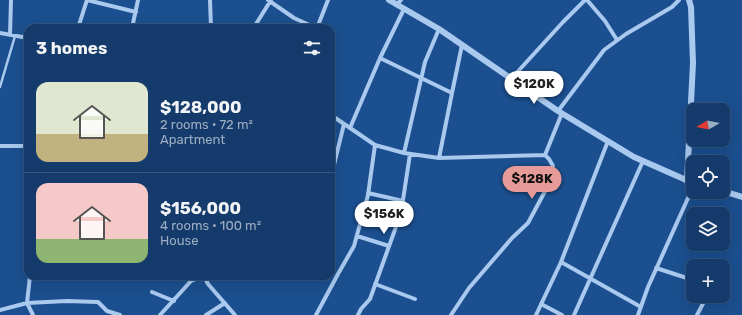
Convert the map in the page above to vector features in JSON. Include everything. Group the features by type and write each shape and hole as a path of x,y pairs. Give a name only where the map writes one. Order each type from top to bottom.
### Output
{"street":[{"path":"10,35 11,0"},
{"path":"79,24 87,0 136,12"},
{"path":"133,24 138,0"},
{"path":"210,0 211,24"},
{"path":"256,24 270,0 294,18 307,24"},
{"path":"318,24 328,0"},
{"path":"389,0 439,29 560,112 643,161 686,180"},
{"path":"396,5 401,0"},
{"path":"511,79 584,0 605,21 618,40"},
{"path":"545,155 560,112 604,50 626,34 672,7 679,0"},
{"path":"689,0 691,7 693,63 691,155"},
{"path":"350,128 380,58 404,9"},
{"path":"404,153 426,62 439,29"},
{"path":"0,33 24,37"},
{"path":"439,158 462,45"},
{"path":"380,58 452,93"},
{"path":"335,118 375,145 404,153 439,158 545,155 550,159 553,166 550,182 528,223 512,238 469,288 451,315"},
{"path":"335,161 344,124"},
{"path":"536,315 561,262 608,141"},
{"path":"335,280 354,246 357,236 368,193 375,145"},
{"path":"0,146 24,146"},
{"path":"358,315 370,299 401,213 410,154"},
{"path":"574,315 643,161"},
{"path":"368,193 403,201"},
{"path":"730,193 742,197"},
{"path":"644,315 638,313 656,268 688,199"},
{"path":"357,236 389,246"},
{"path":"561,262 641,307"},
{"path":"656,268 686,278"},
{"path":"30,280 27,303 33,315"},
{"path":"160,315 194,280"},
{"path":"206,280 235,315"},
{"path":"316,315 335,280"},
{"path":"375,284 415,299"},
{"path":"152,292 174,301"},
{"path":"0,310 27,303 67,301 98,302 107,311 120,315"},
{"path":"206,315 224,303"},
{"path":"696,315 703,303"},
{"path":"541,304 562,315"}],"lane":[{"path":"0,87 15,36"}]}
